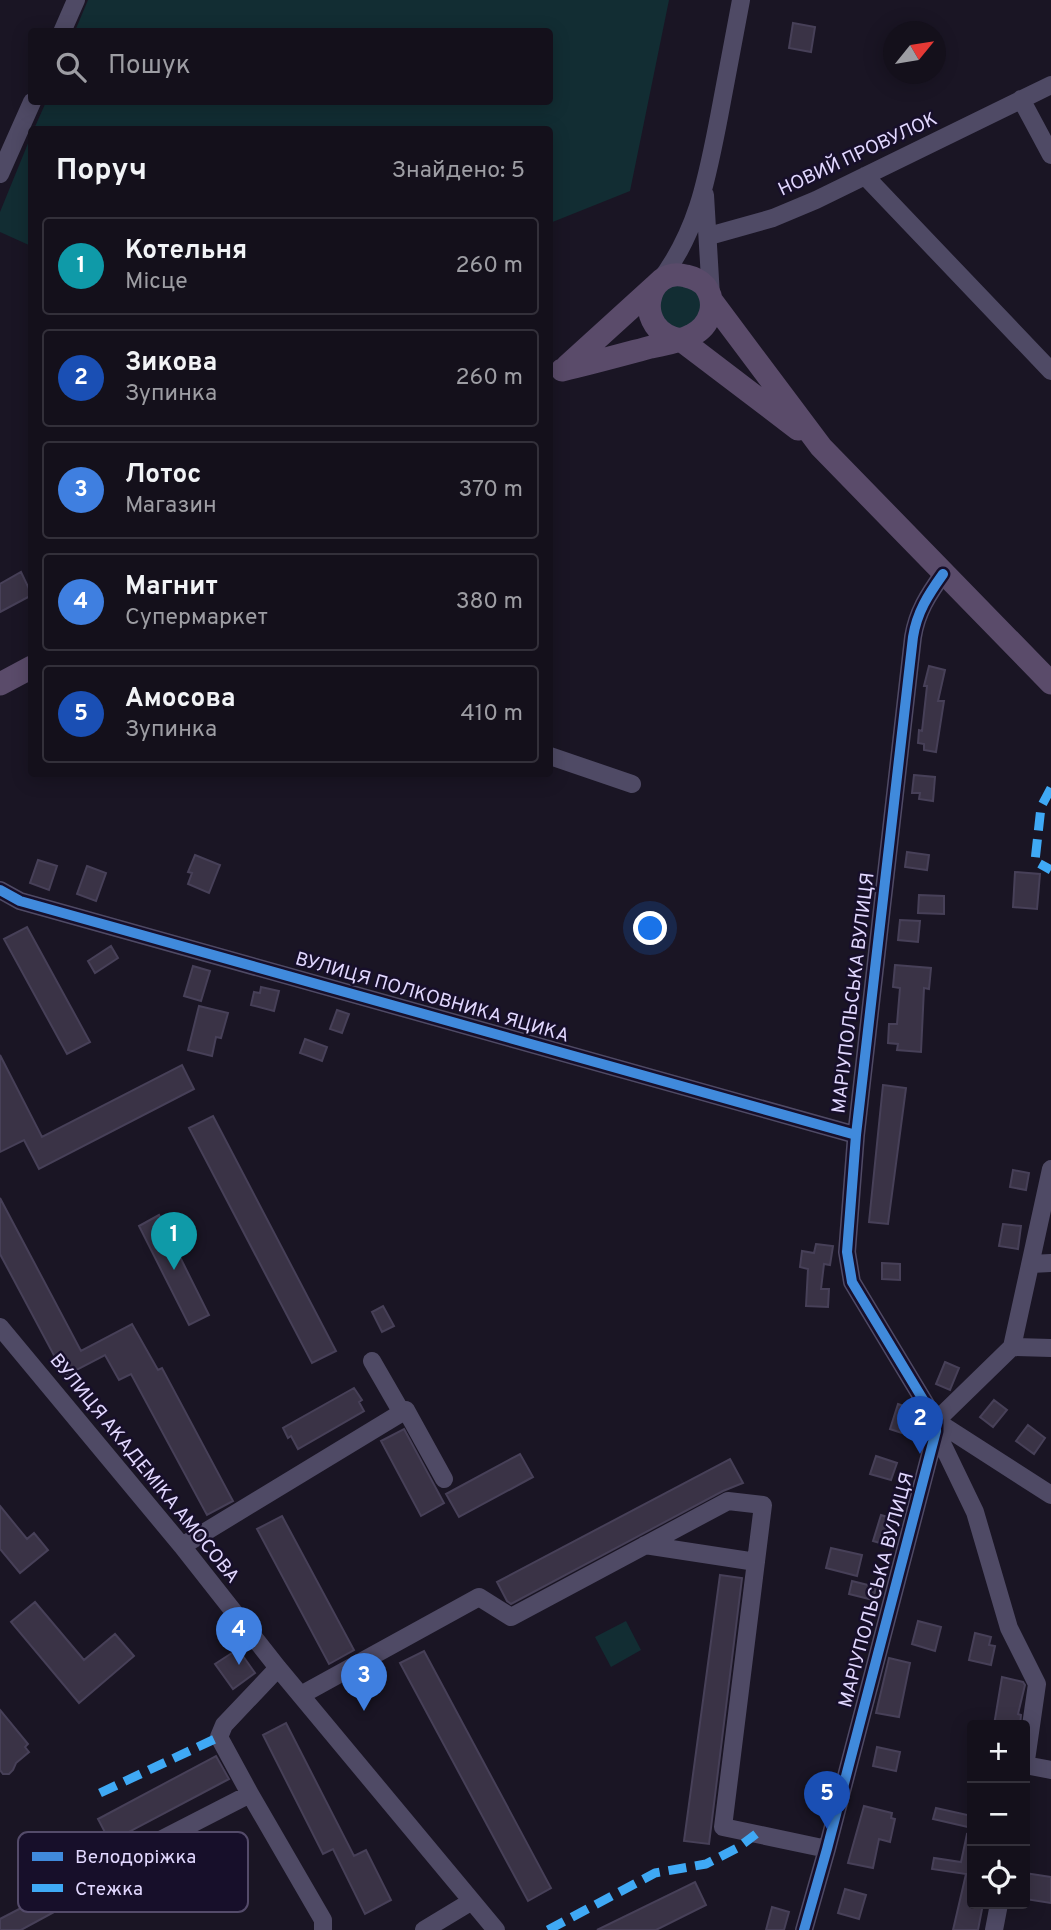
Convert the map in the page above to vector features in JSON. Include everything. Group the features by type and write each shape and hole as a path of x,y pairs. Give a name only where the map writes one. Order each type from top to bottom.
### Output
{"main road":[{"path":"556,374 671,275 679,274 697,280 703,284 711,300 821,447 1051,683"},
{"path":"656,286 649,298 652,320 663,334 681,340 821,447"},
{"path":"556,374 692,336 705,325 710,315 711,300"},
{"path":"0,684 28,669"}],"street":[{"path":"64,28 76,0"},
{"path":"656,286 689,236 705,189 741,0"},
{"name":"НОВИЙ ПРОВУЛОК","path":"709,236 773,218 1051,85"},
{"path":"1021,99 1051,155"},
{"path":"0,174 31,105"},
{"path":"865,176 1051,371"},
{"path":"705,189 711,300"},
{"name":"МАРІУПОЛЬСЬКА ВУЛИЦЯ","path":"804,1930 936,1426 860,1298 850,1275 847,1252 856,1135 913,637 916,618 923,602 943,574"},
{"path":"553,758 632,785"},
{"name":"ВУЛИЦЯ ПОЛКОВНИКА ЯЦИКА","path":"0,890 20,901 856,1135"},
{"path":"936,1426 1012,1347 1051,1169"},
{"path":"1031,1264 1051,1263"},
{"name":"ВУЛИЦЯ АКАДЕМІКА АМОСОВА","path":"0,1327 496,1930"},
{"path":"1012,1347 1051,1348"},
{"path":"372,1361 402,1413"},
{"path":"182,1546 406,1410 444,1479"},
{"path":"936,1426 1051,1495"},
{"path":"936,1426 975,1511 1009,1628 1037,1684 1030,1732"},
{"path":"301,1695 479,1597 511,1617 728,1501 763,1506 723,1827 827,1849"},
{"path":"645,1545 756,1562"},
{"path":"278,1668 224,1726 219,1737 323,1925"},
{"path":"1030,1767 1051,1770"},
{"path":"176,1832 250,1794"},
{"path":"424,1930 472,1902"},
{"path":"994,1930 998,1909"}],"green space":[{"path":"88,0 669,0 630,191 553,222 553,126 35,126 45,105 553,105 553,28 76,28"},
{"path":"28,143 28,244 0,232 0,212"},
{"path":"675,284 689,286 701,296 701,318 681,330 662,321 658,302 664,292"},
{"path":"626,1621 641,1650 611,1667 595,1637"}],"building":[{"path":"793,23 815,27 811,52 789,48"},
{"path":"21,572 28,587 28,597 0,612 0,584"},
{"path":"929,666 945,670 938,701 944,701 936,752 924,750 924,744 918,743 919,730 922,731 927,686 924,686"},
{"path":"914,775 935,777 933,801 919,799 920,793 912,793"},
{"path":"907,852 929,855 927,870 905,867"},
{"path":"195,855 220,865 209,893 188,884 192,873 188,872"},
{"path":"38,860 57,866 49,890 30,883"},
{"path":"87,866 106,873 96,901 77,894"},
{"path":"1015,872 1040,874 1037,909 1013,907"},
{"path":"919,895 944,896 944,914 918,913"},
{"path":"900,920 920,921 918,942 898,940"},
{"path":"27,927 90,1042 67,1054 4,939"},
{"path":"111,946 118,958 95,973 88,961"},
{"path":"895,965 931,968 929,989 924,988 921,1052 897,1050 898,1044 888,1043 889,1024 897,1024 900,988 893,987"},
{"path":"193,966 210,971 201,1001 184,996"},
{"path":"261,987 279,991 274,1011 251,1005 254,992 260,993"},
{"path":"199,1006 228,1013 221,1038 216,1037 212,1056 188,1050"},
{"path":"337,1010 349,1014 342,1033 330,1029"},
{"path":"305,1039 327,1047 322,1061 300,1053"},
{"path":"0,1055 42,1137 182,1065 194,1089 39,1169 24,1140 0,1152"},
{"path":"883,1085 906,1088 888,1224 869,1222"},
{"path":"213,1116 336,1351 312,1363 189,1128"},
{"path":"1013,1170 1029,1173 1026,1190 1010,1187"},
{"path":"0,1198 81,1351 132,1324 158,1370 162,1368 233,1501 207,1515 131,1374 119,1380 105,1355 65,1376 0,1254"},
{"path":"159,1215 209,1315 189,1325 139,1226"},
{"path":"1003,1224 1021,1226 1018,1249 999,1246"},
{"path":"816,1244 833,1246 830,1265 824,1264 821,1289 829,1289 828,1307 806,1306 808,1269 800,1267 802,1251 814,1253"},
{"path":"882,1263 900,1264 900,1280 882,1279"},
{"path":"383,1306 394,1326 382,1332 372,1312"},
{"path":"945,1362 959,1368 950,1390 936,1384"},
{"path":"354,1388 362,1400 359,1402 364,1411 298,1449 283,1428"},
{"path":"994,1400 1007,1410 993,1427 980,1417"},
{"path":"898,1404 916,1410 923,1421 917,1438 890,1429"},
{"path":"1028,1425 1045,1438 1034,1454 1016,1441"},
{"path":"404,1429 444,1503 421,1516 381,1441"},
{"path":"520,1454 533,1477 459,1517 446,1494"},
{"path":"876,1456 897,1463 891,1480 870,1474"},
{"path":"730,1459 743,1483 723,1491 511,1604 507,1601 497,1582"},
{"path":"0,1506 27,1539 34,1533 48,1550 20,1573 0,1549"},
{"path":"881,1515 894,1519 887,1545 873,1541"},
{"path":"282,1516 354,1650 329,1664 257,1529"},
{"path":"831,1548 862,1555 857,1576 826,1568"},
{"path":"720,1575 742,1578 709,1844 684,1841"},
{"path":"852,1581 876,1587 873,1600 849,1594"},
{"path":"35,1602 84,1660 115,1634 134,1656 79,1703 11,1622"},
{"path":"918,1621 941,1627 935,1651 912,1644"},
{"path":"975,1633 991,1637 989,1645 995,1646 991,1665 969,1660"},
{"path":"238,1649 255,1673 233,1689 215,1664"},
{"path":"424,1651 551,1888 528,1901 400,1663"},
{"path":"889,1658 910,1663 899,1717 876,1713"},
{"path":"1002,1677 1023,1682 1025,1685 1018,1714 1021,1715 1020,1720 995,1720"},
{"path":"0,1710 28,1744 25,1747 29,1752 16,1763 9,1774 3,1774 0,1770"},
{"path":"286,1723 354,1856 366,1850 391,1900 365,1914 333,1849 323,1854 263,1735"},
{"path":"877,1747 900,1752 896,1771 873,1766"},
{"path":"216,1756 229,1779 129,1832 105,1832 98,1819"},
{"path":"864,1806 892,1813 891,1818 895,1819 890,1842 879,1839 873,1868 848,1863"},
{"path":"936,1808 967,1815 967,1827 933,1819"},
{"path":"967,1834 967,1909 982,1909 978,1930 953,1930 966,1874 932,1869 934,1858 961,1862"},
{"path":"1030,1874 1051,1877 1051,1903 1030,1900"},
{"path":"695,1882 706,1905 656,1930 597,1930"},
{"path":"845,1889 866,1895 859,1919 838,1913"},
{"path":"772,1907 789,1912 784,1930 766,1930"},
{"path":"18,1910 18,1912 54,1912 21,1930 0,1930 0,1919"}],"marked path":[{"path":"1051,788 1041,807 1035,861 1051,870"},
{"path":"100,1793 219,1737"},
{"path":"548,1930 655,1873 706,1864 739,1847 756,1834"}],"cycle path":[{"path":"804,1930 936,1431 936,1421 852,1282 847,1252 856,1135 913,637 924,604 943,574"},
{"path":"0,890 20,901 856,1135"}],"place":[{"name":"Котельня","path":"174,1270"},
{"name":"Зикова","path":"920,1454"},
{"name":"Магнит","path":"239,1665"},
{"name":"Лотос","path":"364,1711"},
{"name":"Амосова","path":"827,1829"}]}
